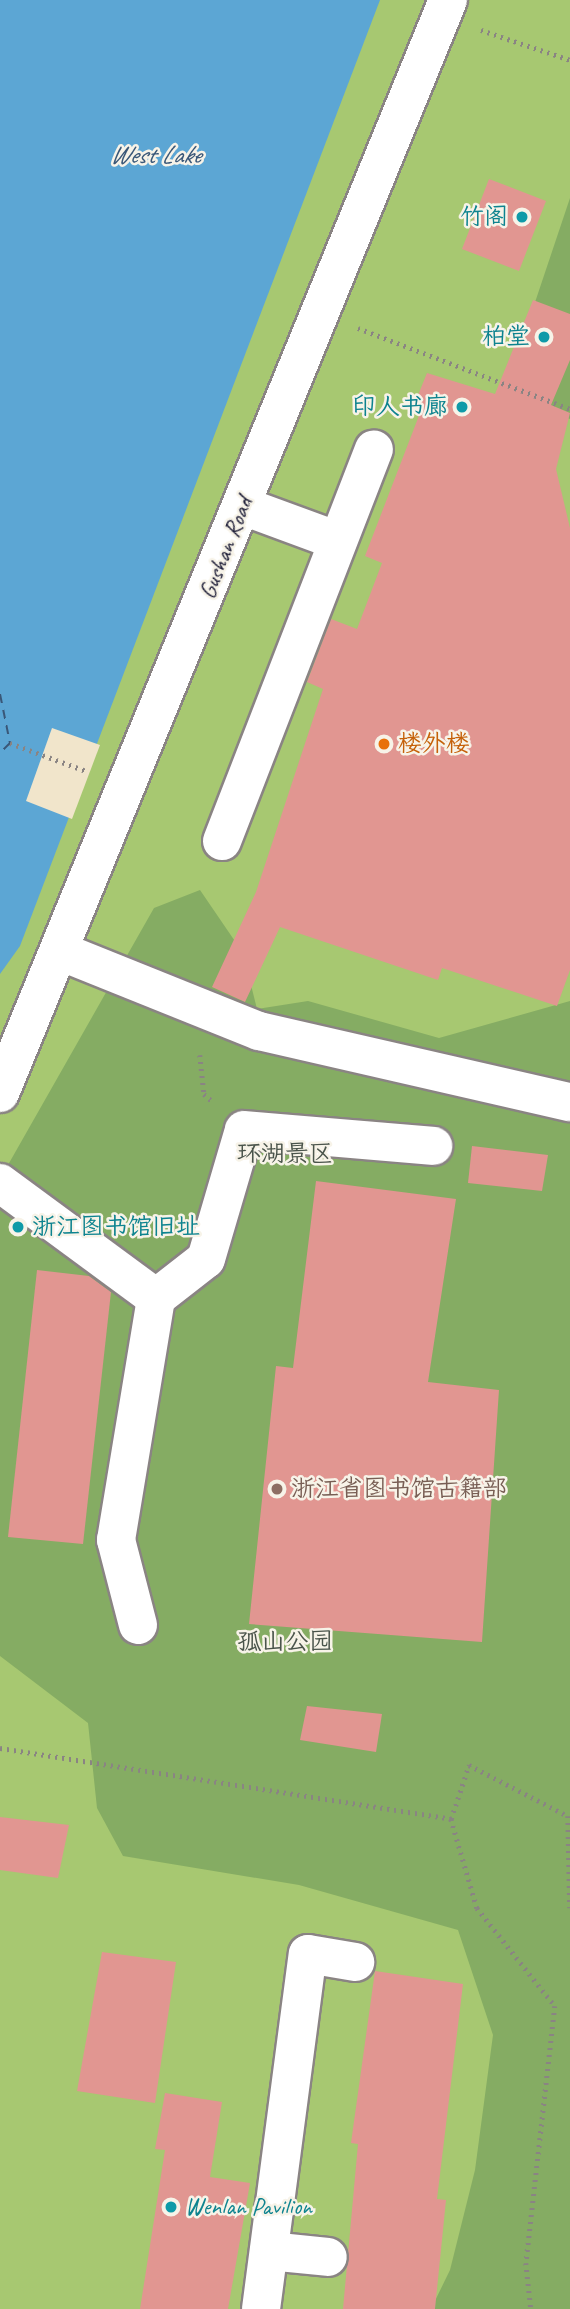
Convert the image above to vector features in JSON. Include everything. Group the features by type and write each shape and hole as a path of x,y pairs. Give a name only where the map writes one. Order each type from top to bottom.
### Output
{"street":[{"name":"Gushan Road","path":"0,1093 130,788 445,8"},
{"path":"222,841 374,449"},
{"path":"243,506 338,541"},
{"path":"62,952 195,1008 259,1031 570,1102"},
{"path":"138,1625 116,1540 156,1298 206,1259 244,1130 433,1146"},
{"path":"0,1183 156,1298"},
{"path":"261,2309 308,1954 355,1962"},
{"path":"269,2251 328,2257"}],"path":[{"path":"445,8 570,60"},
{"path":"322,314 570,409"},
{"path":"10,743 130,788"},
{"path":"195,1008 204,1094 244,1130"},
{"path":"0,1748 451,1819"},
{"path":"531,2309 526,2263 555,2006 477,1908 451,1819 469,1765 568,1816 570,1908"}],"green space":[{"name":"孤山公园","path":"0,0 570,0 570,2309 0,2309"},
{"path":"570,198 570,419 540,407 518,353"},
{"name":"环湖景区","path":"200,890 243,953 257,1009 308,1001 439,1038 570,1001 570,2309 431,2309 450,2270 475,2170 493,2035 458,1930 299,1885 123,1856 97,1808 88,1723 0,1656 0,1179 154,908"}],"water":[{"name":"West Lake","path":"0,0 380,0 20,946 0,974"}],"pier":[{"path":"52,728 100,745 72,819 26,801"}],"building":[{"name":"竹阁","path":"489,179 546,201 519,271 462,249"},
{"path":"533,300 570,314 570,360 551,405 570,413 556,469 570,528 570,970 557,1006 442,968 438,980 280,927 245,1002 212,987 256,892 323,689 307,682 331,619 357,629 382,563 365,556 420,413 412,410 427,373 495,394"},
{"path":"472,1146 548,1155 542,1191 468,1183"},
{"path":"316,1181 456,1199 428,1382 499,1390 482,1642 249,1624 276,1366 293,1368"},
{"path":"37,1270 89,1276 111,1292 83,1544 8,1537"},
{"path":"307,1706 382,1714 376,1752 300,1740"},
{"path":"0,1817 69,1825 58,1878 0,1870"},
{"path":"102,1952 176,1962 155,2103 77,2091"},
{"path":"375,1971 463,1984 437,2199 446,2200 435,2309 343,2309 358,2144 351,2143"},
{"path":"165,2093 222,2102 210,2177 250,2183 228,2309 140,2309 165,2150 155,2149"}],"ferry route":[{"path":"0,694 10,743 0,753"}],"place":[{"name":"竹阁","path":"522,217"},
{"name":"柏堂","path":"544,337"},
{"name":"印人书廊","path":"462,407"},
{"name":"楼外楼","path":"384,744"},
{"name":"浙江图书馆旧址","path":"18,1227"},
{"name":"浙江省图书馆古籍部","path":"277,1489"},
{"name":"Wenlan Pavilion","path":"171,2207"}]}
